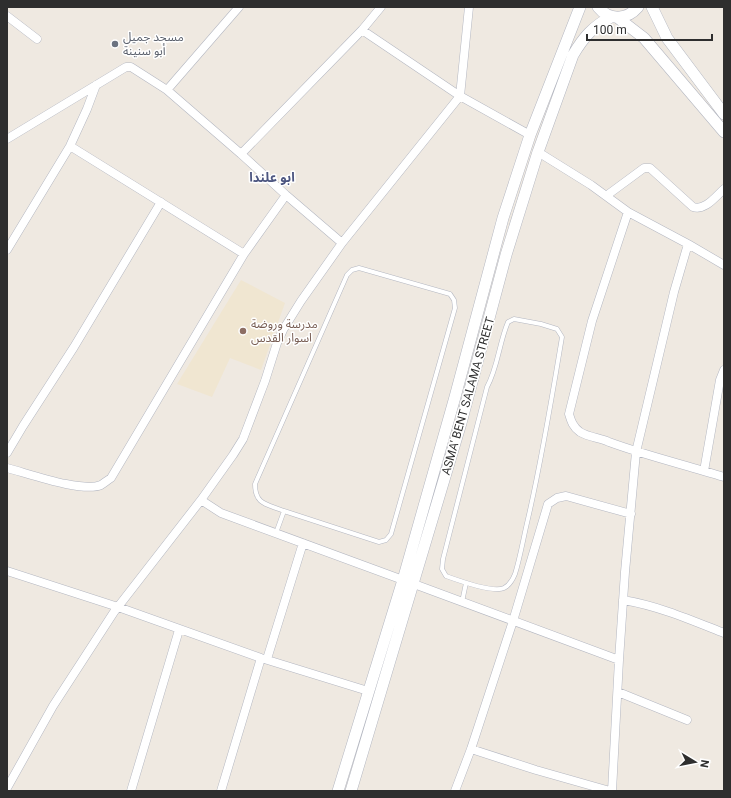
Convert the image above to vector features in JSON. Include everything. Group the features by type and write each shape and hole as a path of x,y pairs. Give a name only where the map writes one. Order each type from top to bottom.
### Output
{"main road":[{"path":"575,19 576,7"},
{"name":"ASMA' BENT SALAMA STREET","path":"351,791 408,582 457,389 503,218 530,135 580,7"},
{"path":"598,7 604,14 615,17 644,38 724,132"},
{"name":"ASMA' BENT SALAMA STREET","path":"338,791 368,690 408,582 463,415 506,255 538,152 573,56 590,31 600,22 615,17 629,15 638,7"},
{"path":"652,7 667,38 723,112"}],"street":[{"path":"168,90 239,7"},
{"path":"241,154 362,30 381,7"},
{"path":"7,788 53,706 118,607 201,500 233,455 242,440 283,330 301,301 342,243 460,96 469,7"},
{"path":"7,16 37,39"},
{"path":"362,30 460,96 530,135"},
{"path":"7,139 126,67 131,67 168,90 342,243"},
{"path":"7,250 70,146 96,85"},
{"path":"70,146 244,254"},
{"path":"538,152 628,212 724,265"},
{"path":"606,196 644,168 650,168 693,207 704,207 724,189"},
{"path":"7,468 62,484 86,486 100,485 111,478 244,254 286,195"},
{"path":"7,452 22,426 74,347 161,202"},
{"path":"628,212 592,321 569,414 571,422 580,432 636,452 724,477"},
{"path":"472,749 536,770 611,791 623,600 636,452 665,327 688,244"},
{"path":"704,471 720,380 724,370"},
{"path":"456,791 472,749 548,504 557,498 566,496 631,514"},
{"path":"201,500 221,513 619,660"},
{"path":"221,791 303,543"},
{"path":"7,571 118,607 179,630 264,659 368,690"},
{"path":"623,600 655,607 683,616 724,633"},
{"path":"132,791 179,630"},
{"path":"618,692 686,720"}],"lane":[{"path":"359,268 450,294 454,300 454,308 391,534 386,540 378,542 284,511 260,501 256,497 255,484 346,275 352,270 359,268"},
{"path":"514,319 541,324 557,329 562,336 549,416 531,506 515,574 509,585 498,590 466,583 446,576 442,569 443,559 487,387 493,376 505,329 508,322 514,319"},
{"path":"276,533 284,511"},
{"path":"462,602 466,583"}],"shaded area":[{"name":"مدرسة وروضة اسوار القدس","path":"241,280 285,303 261,370 230,358 212,397 177,384"}],"place":[{"name":"مسجد جميل أبو سنينة","path":"115,44"},
{"name":"مدرسة وروضة اسوار القدس","path":"243,331"}],"district":[{"name":"ابو علندا","path":"272,177"}]}
